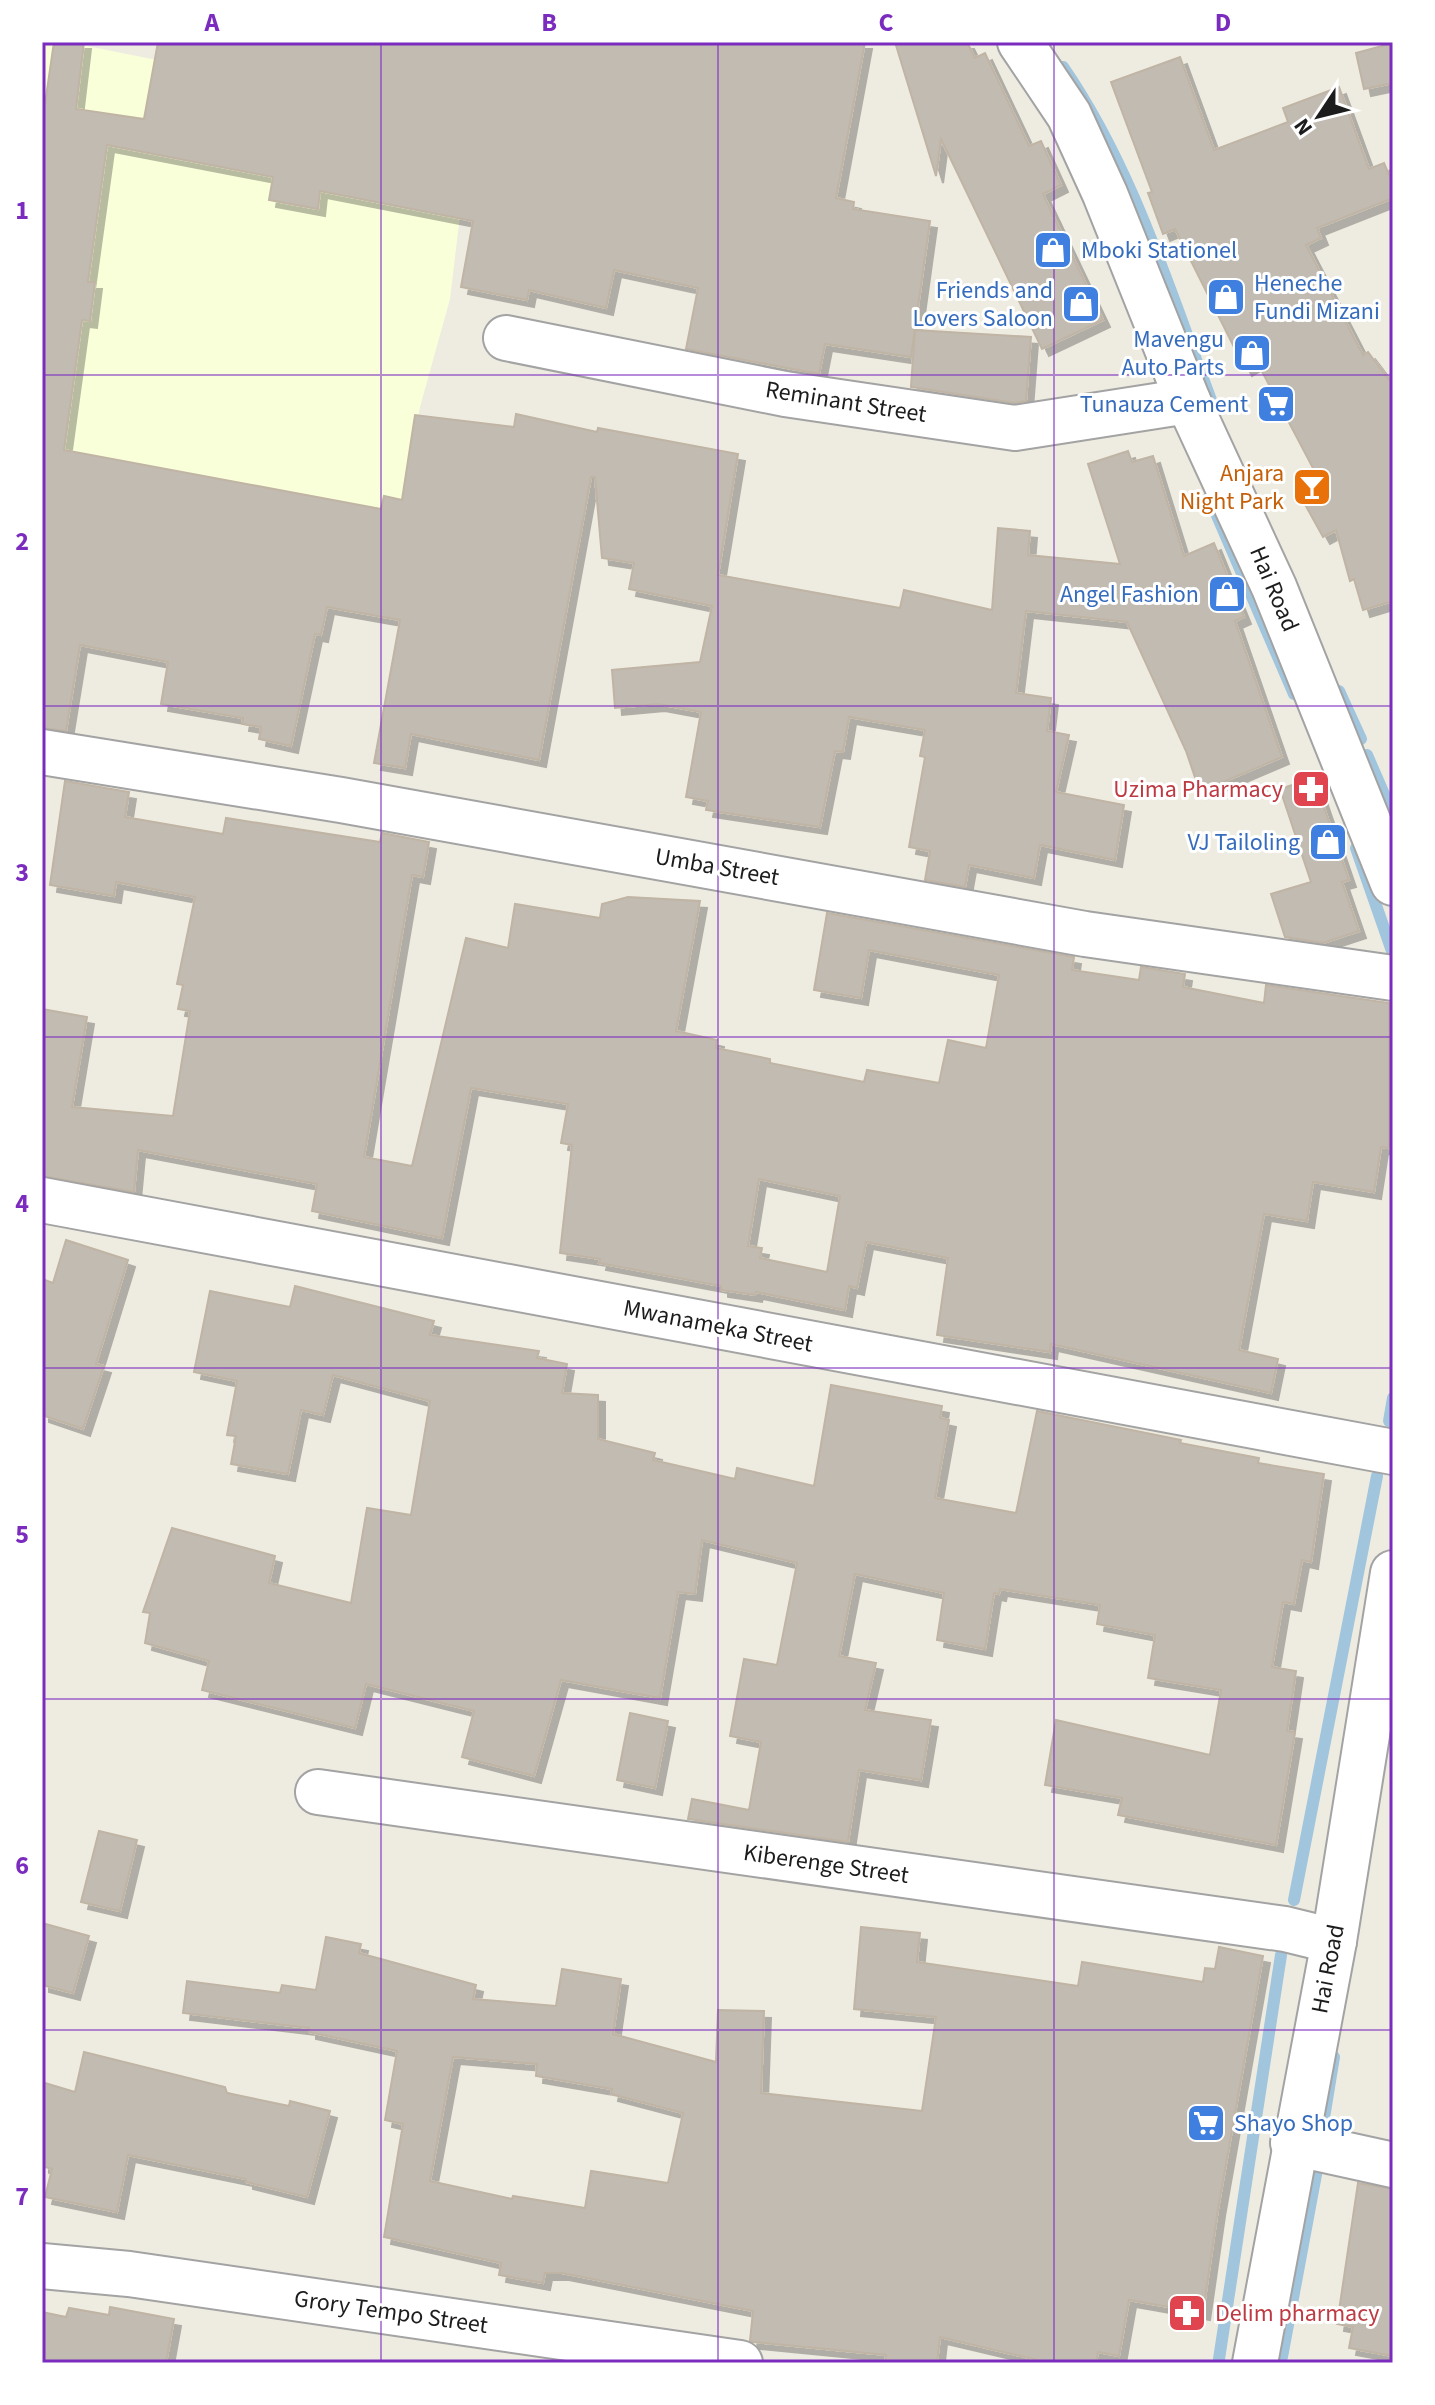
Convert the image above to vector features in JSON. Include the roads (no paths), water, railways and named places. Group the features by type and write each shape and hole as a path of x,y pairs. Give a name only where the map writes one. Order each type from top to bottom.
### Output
{"street":[{"name":"Hai Road","path":"1020,42 1069,115 1188,401 1274,587 1393,883"},
{"name":"Reminant Street","path":"506,338 785,394 1015,428 1188,401"},
{"name":"Umba Street","path":"42,752 341,800 1085,934 1393,978"},
{"name":"Mwanameka Street","path":"42,1200 1393,1452"},
{"name":"Hai Road","path":"1255,2363 1293,2143 1334,1941 1393,1573"},
{"name":"Kiberenge Street","path":"318,1792 1285,1929 1334,1941"},
{"path":"1293,2143 1393,2165"},
{"name":"Grory Tempo Street","path":"42,2266 129,2274 740,2363"}],"waterway":[{"path":"1063,67 1087,105 1129,186 1211,400"},
{"path":"1209,497 1294,694"},
{"path":"1339,691 1361,739"},
{"path":"1367,755 1393,815"},
{"path":"1356,848 1393,954"},
{"path":"1389,1421 1393,1398"},
{"path":"1294,1900 1377,1476"},
{"path":"1219,2359 1281,1955"},
{"path":"1321,2136 1334,2057"},
{"path":"1282,2357 1318,2164"}],"place":[{"name":"Mboki Stationel","path":"1053,250"},
{"name":"Heneche Fundi Mizani","path":"1226,297"},
{"name":"Friends and Lovers Saloon","path":"1081,304"},
{"name":"Mavengu Auto Parts","path":"1252,353"},
{"name":"Tunauza Cement","path":"1276,404"},
{"name":"Anjara Night Park","path":"1312,487"},
{"name":"Angel Fashion","path":"1227,594"},
{"name":"Uzima Pharmacy","path":"1311,789"},
{"name":"VJ Tailoling","path":"1328,842"},
{"name":"Shayo Shop","path":"1206,2123"},
{"name":"Delim pharmacy","path":"1187,2313"}]}
